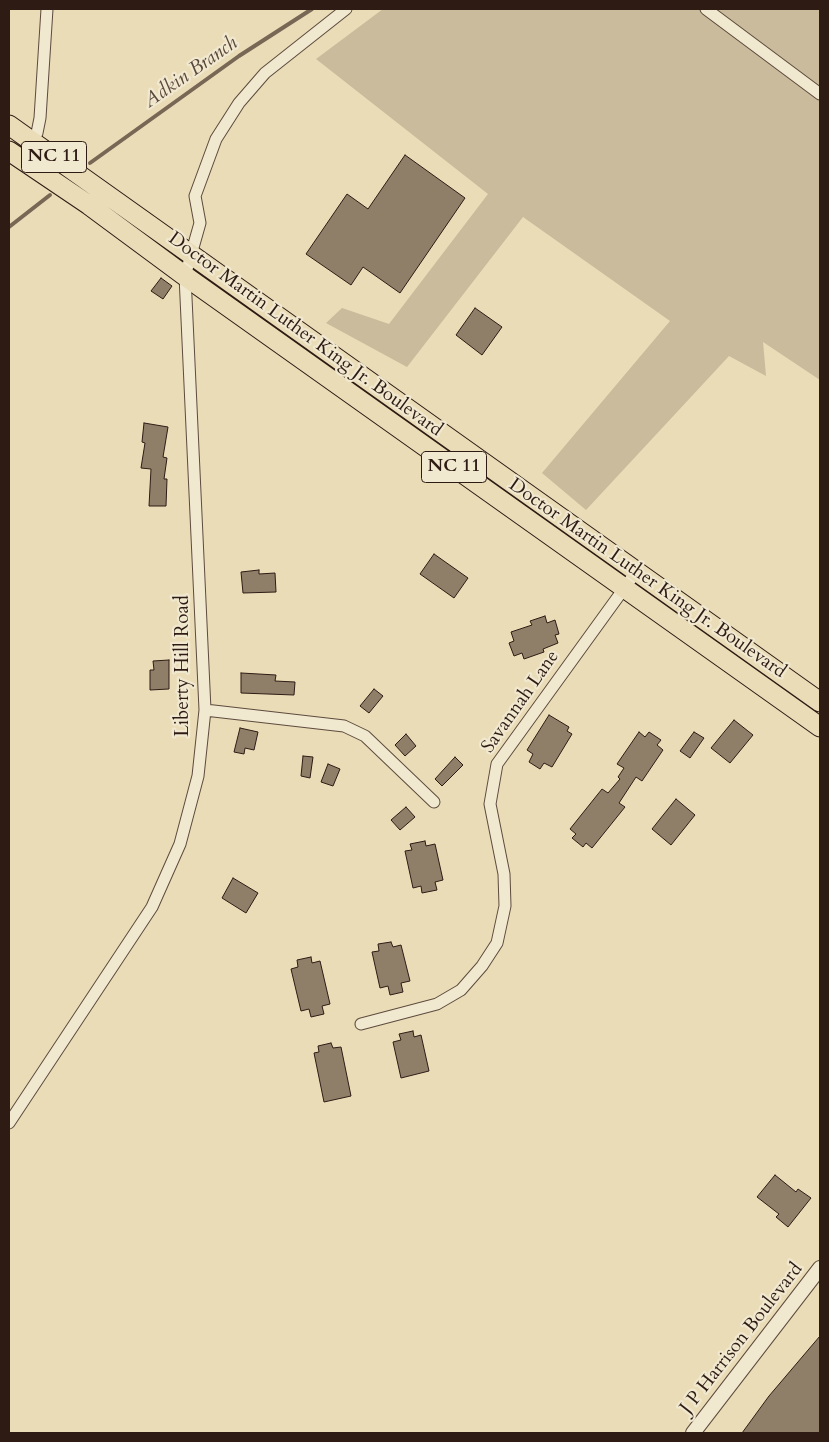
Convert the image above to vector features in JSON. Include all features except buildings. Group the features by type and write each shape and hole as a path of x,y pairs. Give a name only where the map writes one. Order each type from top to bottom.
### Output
{"highway":[{"name":"Doctor Martin Luther King Jr. Boulevard","path":"9,125 820,702"},
{"name":"Doctor Martin Luther King Jr. Boulevard","path":"16,156 89,205 185,276 820,727"}],"street":[{"path":"16,156 32,142 37,133 43,102 47,9"},
{"name":"Liberty Hill Road","path":"9,1123 136,933 160,892 180,844 198,776 206,710 185,276 200,223 195,196 209,154 238,103 265,73 346,9"},
{"path":"706,9 820,94"},
{"name":"Savannah Lane","path":"361,1024 437,1004 461,990 482,966 496,943 505,906 504,874 490,804 497,764 636,572"},
{"path":"206,710 344,726 364,736 434,802"},
{"name":"J P Harrison Boulevard","path":"692,1433 820,1268"}],"shaded area":[{"path":"383,9 820,9 820,380 763,342 766,376 729,356 586,510 542,473 670,321 523,217 407,367 326,323 342,308 389,324 488,194 316,59"}],"waterway":[{"name":"Adkin Branch","path":"90,163 239,56 312,9"},
{"name":"Adkin Branch","path":"9,227 50,195"}]}
